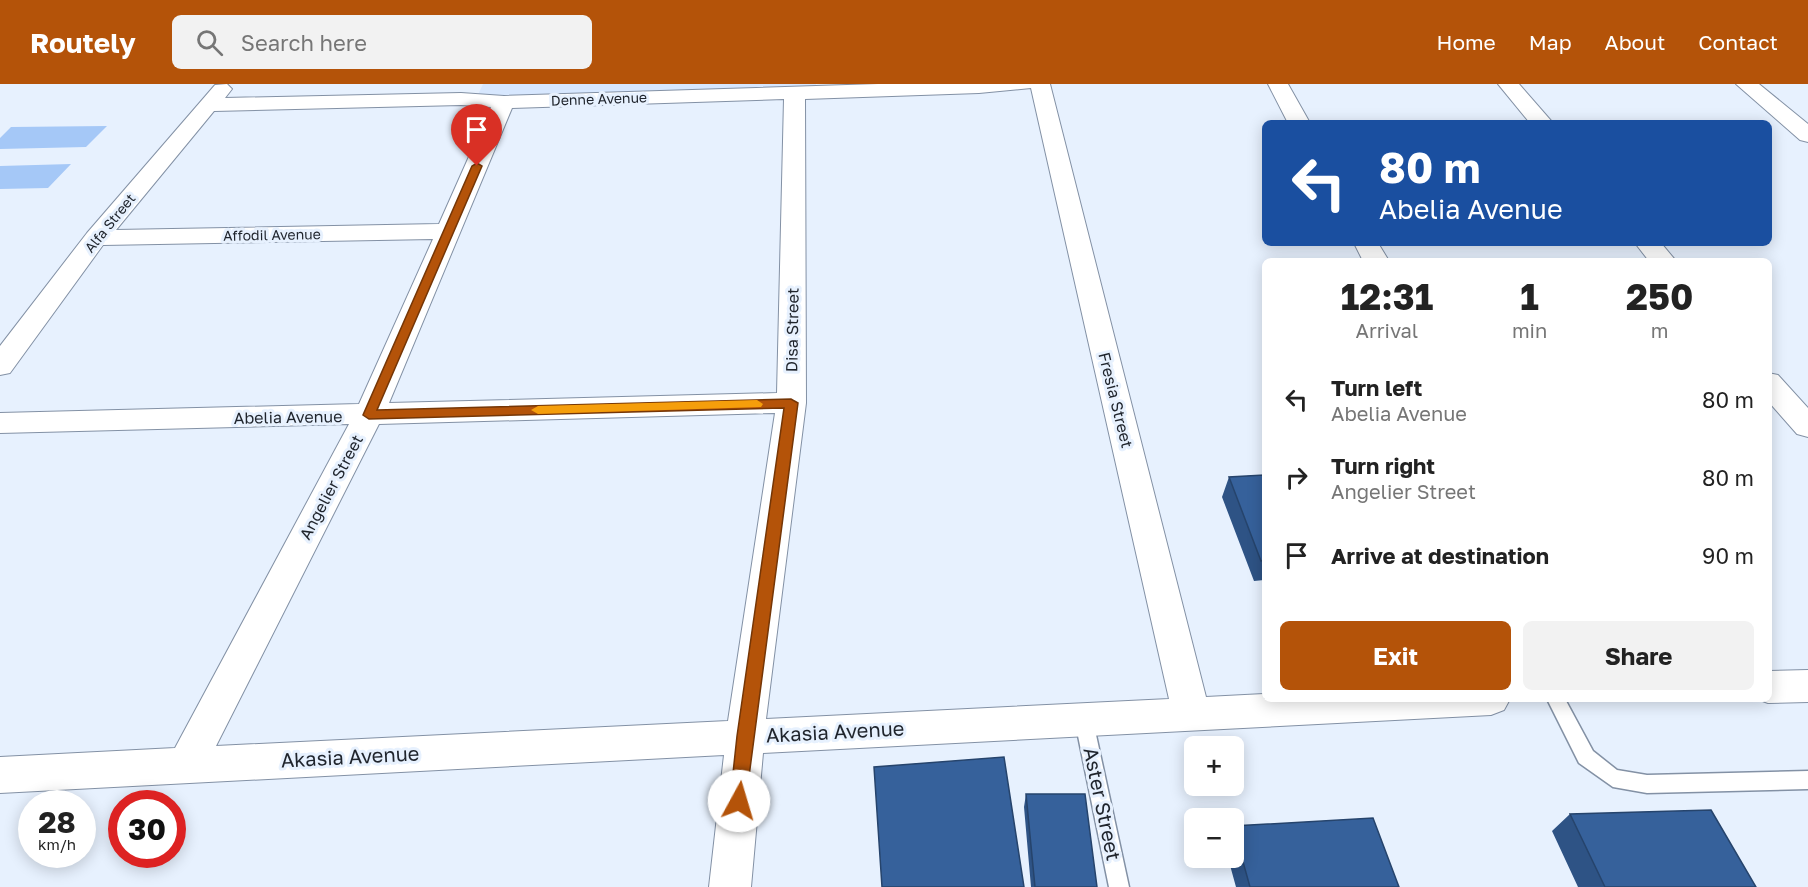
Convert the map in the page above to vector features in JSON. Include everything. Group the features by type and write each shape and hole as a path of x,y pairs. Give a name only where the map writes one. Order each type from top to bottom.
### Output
{"street":[{"name":"Alfa Street","path":"0,366 96,238 226,84"},
{"name":"Denne Avenue","path":"209,105 464,92 504,102 795,93 831,88 1024,84"},
{"name":"Fresia Street","path":"1040,84 1192,716"},
{"path":"1278,84 1297,120"},
{"path":"1508,84 1539,120"},
{"path":"1746,84 1808,135"},
{"name":"Disa Street","path":"730,887 745,736 791,403 795,93"},
{"name":"Angelier Street","path":"186,766 369,415 504,102"},
{"name":"Affodil Avenue","path":"96,238 449,231"},
{"path":"1650,246 1660,258"},
{"path":"1772,386 1808,427"},
{"name":"Abelia Avenue","path":"0,423 791,403"},
{"path":"1772,687 1808,686"},
{"name":"Akasia Avenue","path":"0,775 1438,702"}],"lane":[{"path":"1558,702 1586,757 1613,778 1647,784 1808,780"},
{"name":"Aster Street","path":"1084,721 1119,887"}],"shaded area":[{"path":"483,84 816,84 816,96 477,97"},
{"path":"107,126 86,147 0,149 0,138 11,127"},
{"path":"71,164 48,188 0,189 0,166"}],"building":[{"path":"1262,475 1262,561 1261,561 1229,477"},
{"path":"1004,757 1024,887 882,887 874,767"},
{"path":"1026,794 1085,794 1097,887 1035,887"},
{"path":"1711,810 1756,887 1605,887 1570,814"},
{"path":"1373,818 1399,887 1250,887 1244,865 1244,825"}],"slow traffic":[{"path":"538,410 757,404"}],"route":[{"path":"477,166 369,415 791,403 745,736 739,801"}]}
